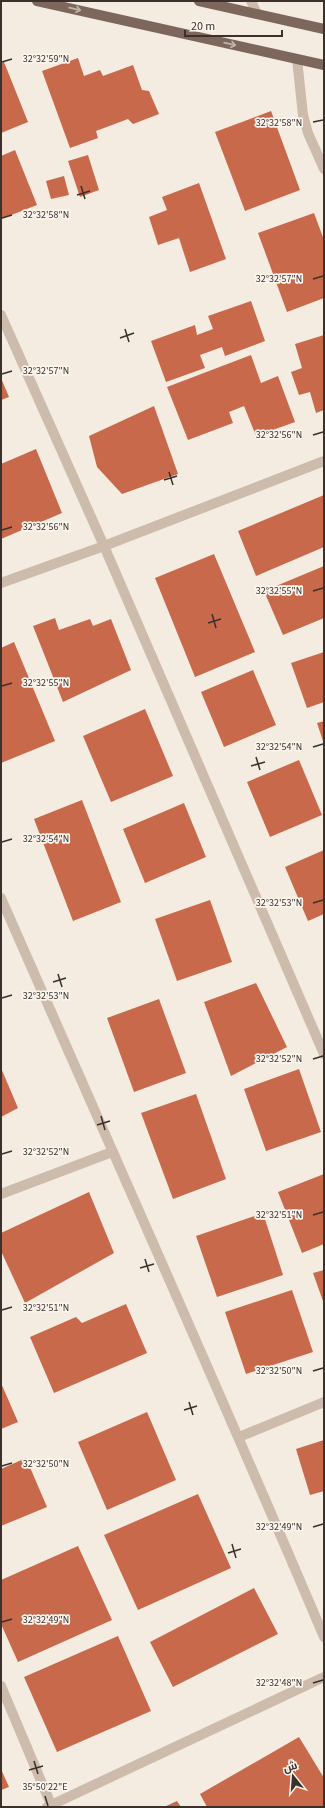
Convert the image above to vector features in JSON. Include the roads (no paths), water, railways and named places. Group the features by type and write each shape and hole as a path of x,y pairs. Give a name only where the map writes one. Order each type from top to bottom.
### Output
{"main road":[{"path":"37,1 324,65"},
{"path":"199,1 324,29"}],"street":[{"path":"251,1 257,14"},
{"path":"297,59 303,115 308,134 324,169"},
{"path":"1,315 104,546 324,1054"},
{"path":"1,583 323,464"},
{"path":"1,898 239,1437 324,1636"},
{"path":"1,1194 112,1152"},
{"path":"239,1437 324,1402"},
{"path":"1,1686 50,1806 324,1677"}]}
